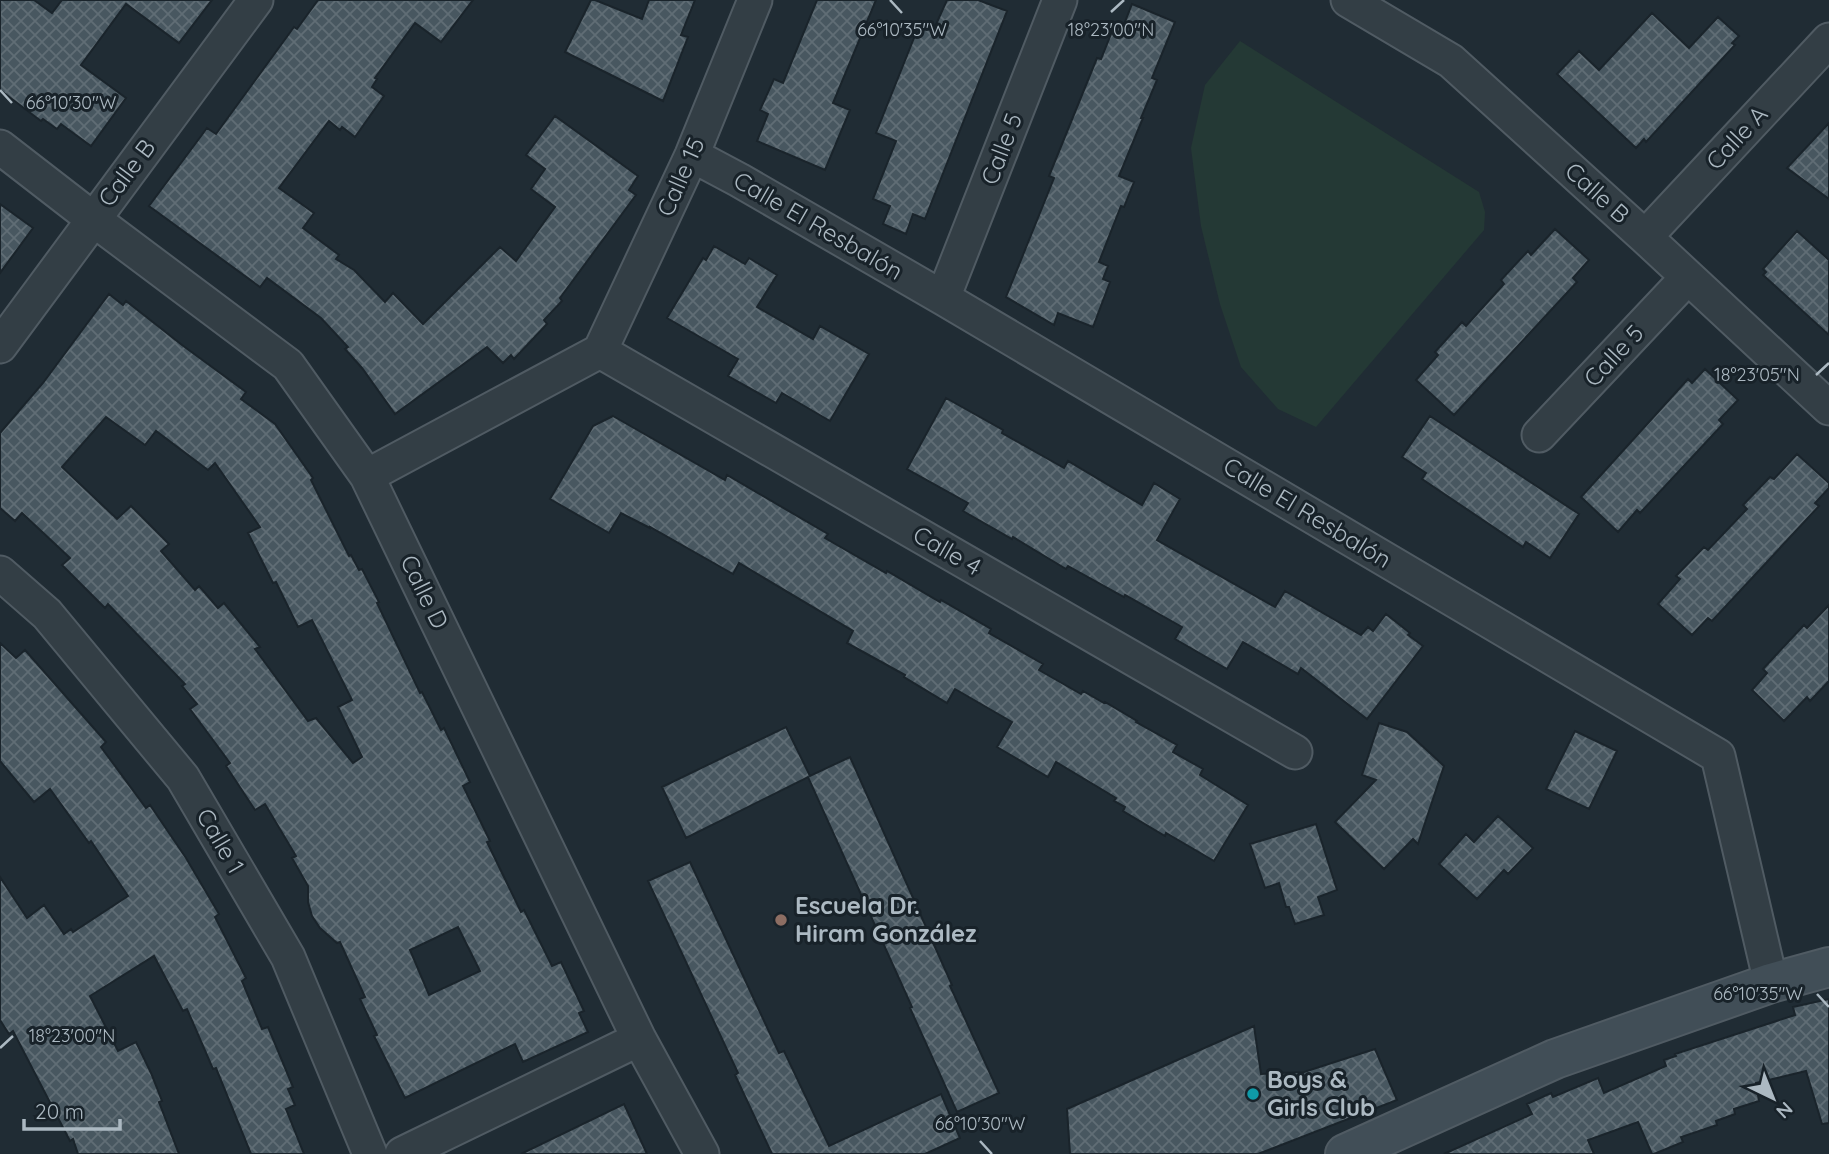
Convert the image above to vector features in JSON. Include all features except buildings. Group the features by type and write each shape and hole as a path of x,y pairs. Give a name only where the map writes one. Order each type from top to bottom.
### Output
{"street":[{"name":"Calle B","path":"0,346 256,0"},
{"name":"Calle 15","path":"600,351 692,155 755,0"},
{"name":"Calle 5","path":"943,298 1060,0"},
{"name":"Calle B","path":"1348,0 1451,61 1829,408"},
{"name":"Calle A","path":"1645,237 1829,40"},
{"name":"Calle D","path":"0,147 288,365 367,476 639,1039 702,1154"},
{"name":"Calle El Resbalón","path":"692,155 1401,553 1718,756 1772,983"},
{"name":"Calle 5","path":"1539,435 1688,277"},
{"path":"367,476 600,351"},
{"name":"Calle 4","path":"600,351 1295,752"},
{"name":"Calle 1","path":"0,573 47,614 183,778 288,957 370,1154"},
{"path":"1345,1154 1555,1059 1772,983 1829,967"},
{"path":"402,1154 639,1039"}],"green space":[{"path":"1240,41 1479,192 1485,212 1484,230 1316,427 1278,409 1241,367 1220,304 1201,226 1191,148 1205,85"}],"place":[{"name":"Escuela Dr. Hiram González","path":"781,920"},
{"name":"Boys & Girls Club","path":"1253,1094"}]}
